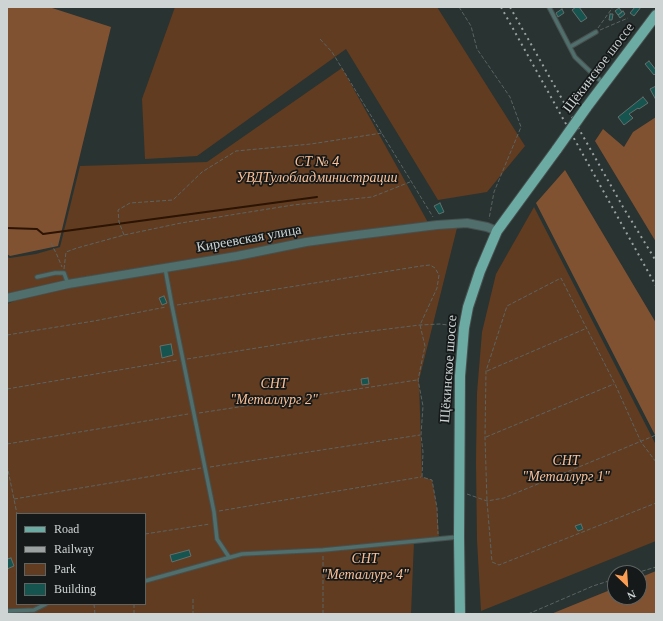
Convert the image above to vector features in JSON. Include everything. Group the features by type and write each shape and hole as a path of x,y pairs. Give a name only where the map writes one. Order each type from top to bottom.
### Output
{"main road":[{"name":"Щёкинское шоссе","path":"460,614 460,376 464,328 468,307 492,229 557,149 656,15"}],"street":[{"name":"Киреевская улица","path":"7,298 68,284 237,256 306,242 437,225 467,223 492,229"}],"lane":[{"path":"549,7 575,57 596,77 605,83"},
{"path":"570,47 596,32"},
{"path":"165,268 206,467 217,539 229,557"},
{"path":"37,277 55,273 64,273 68,284"},
{"path":"146,581 242,554 323,550 459,537"},
{"path":"7,611 34,610 44,605"}],"path":[{"path":"459,7 471,26 477,49 510,97 521,127 494,192 492,229"},
{"path":"596,32 613,7"},
{"path":"596,32 628,18"},
{"path":"320,40 332,52 437,225"},
{"path":"124,236 119,222 118,210 130,203 173,200 202,172 236,151 311,144 382,133"},
{"path":"64,273 66,252 77,248 181,224 293,205 372,197 410,182"},
{"path":"51,244 64,273"},
{"path":"7,334 430,265 435,268 439,275 437,288 420,325 425,346 418,380 423,406 421,435 423,452 422,477"},
{"path":"656,462 641,442 615,384 561,278 506,306 486,371 487,501 492,562 499,565 656,503"},
{"path":"7,389 339,335 420,325 440,324 464,328"},
{"path":"486,371 587,328"},
{"path":"7,444 418,380"},
{"path":"486,437 615,384"},
{"path":"14,499 206,467 421,435"},
{"path":"459,491 487,501 504,498 656,435"},
{"path":"7,465 18,513"},
{"path":"214,512 422,477 432,480 437,508 439,538"},
{"path":"146,534 214,523"},
{"path":"323,550 323,614"},
{"path":"528,614 607,582"},
{"path":"193,599 194,614"}],"green space":[{"path":"175,7 437,7 525,146 487,192 438,200 346,49 197,156 145,159 142,99"},
{"name":"СНТ \"Металлург 2\"","path":"342,68 430,226 458,224 419,380 422,477 432,480 437,508 439,538 414,541 411,614 7,614 7,304 40,290 7,298 7,257 10,258 36,254 60,247 80,166 207,162"},
{"name":"СНТ \"Металлург 1\"","path":"534,207 656,445 656,541 481,611 477,540 476,462 477,393 482,332 496,274"}],"shaded area":[{"path":"7,7 49,7 111,27 58,246 10,256 7,254"},
{"path":"656,117 656,242 595,141 603,129 624,147 633,132"},
{"path":"565,170 656,323 656,437 536,203"},
{"path":"656,571 656,614 551,614 607,591 607,605 647,605 647,575"}],"building":[{"path":"579,7 587,18 581,22 572,10"},
{"path":"635,7 641,7 634,16 630,13"},
{"path":"619,8 622,12 618,15 615,11"},
{"path":"562,9 564,13 558,17 556,13"},
{"path":"623,11 625,14 620,18 618,15"},
{"path":"610,14 613,14 612,20 609,20"},
{"path":"649,61 656,70 654,75 645,64"},
{"path":"656,86 656,100 650,89"},
{"path":"643,97 648,103 629,114 633,118 624,125 618,117"},
{"path":"440,203 444,212 439,214 434,206"},
{"path":"164,296 167,303 162,305 159,298"},
{"path":"171,344 173,355 162,358 160,346"},
{"path":"368,378 369,384 362,385 361,379"},
{"path":"581,524 583,529 578,531 575,526"},
{"path":"189,550 191,556 172,562 170,555"},
{"path":"11,558 14,566 7,569 7,559"}],"waterway":[{"path":"7,228 37,229 43,234 317,197"}],"railway":[{"path":"501,7 656,286"},
{"path":"510,7 623,207 656,261"}],"park label":[{"name":"СТ № 4 УВДТулобладминистрации","path":"317,170"},
{"name":"СНТ \"Металлург 4\"","path":"365,568"}]}
